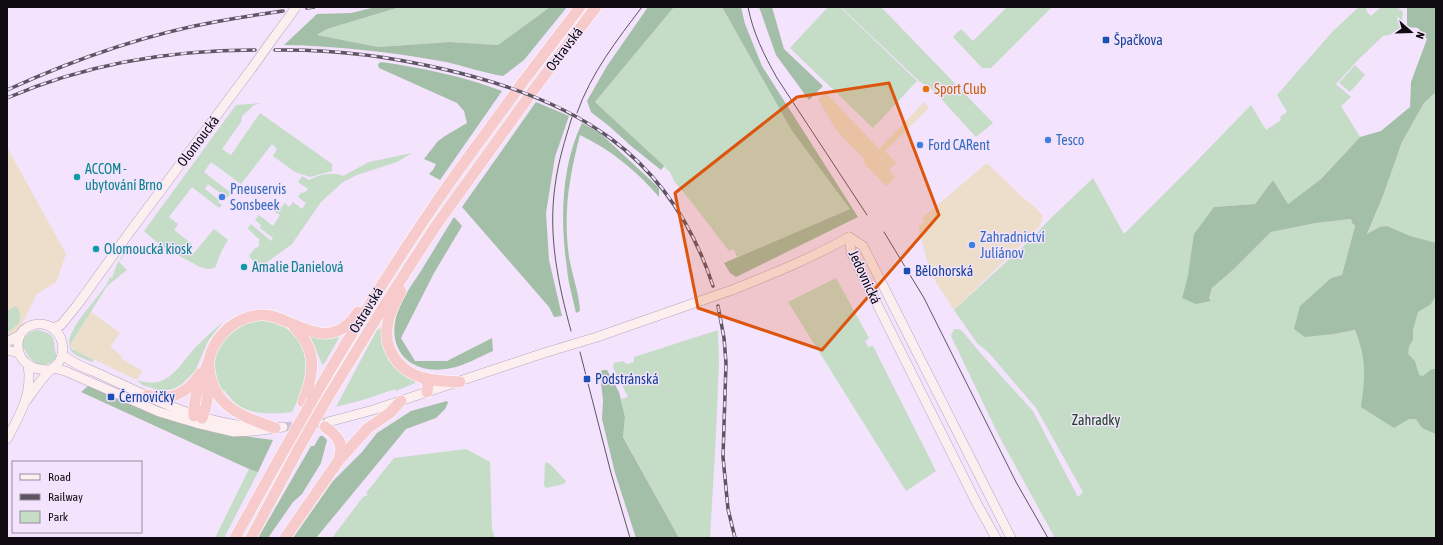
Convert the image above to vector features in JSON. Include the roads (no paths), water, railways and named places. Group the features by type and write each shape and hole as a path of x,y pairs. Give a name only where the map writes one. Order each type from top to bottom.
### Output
{"highway":[{"name":"Ostravská","path":"308,401 434,206 517,90 580,7"},
{"name":"Ostravská","path":"251,538 327,399 435,227 459,192 596,7"},
{"path":"435,227 416,268 395,303 389,318 387,331 388,347 398,363 410,372 425,378 460,382"},
{"path":"194,416 193,408 200,382 213,347 219,337 229,327 240,320 253,316 264,316 275,317 318,333 331,333 339,331 351,321 363,304 389,274"},
{"path":"235,538 284,450 308,401 312,361 310,351 304,337 289,323"},
{"path":"194,416 206,406 210,380 208,362"},
{"path":"148,395 165,398 181,393 194,383 208,362"},
{"path":"425,378 428,384 427,392"},
{"path":"210,380 221,399 232,410 241,416 279,428"},
{"path":"285,538 339,460 368,428 390,413 401,401"},
{"path":"326,424 336,435 341,445 339,460"}],"main road":[{"name":"Olomoucká","path":"52,328 61,325 78,304 296,7"},
{"path":"326,424 597,337 732,290 774,274 849,237"},
{"name":"Jedovnická","path":"849,237 851,252 976,502 996,538"},
{"name":"Jedovnická","path":"849,237 863,246 1011,538"},
{"path":"61,339 63,330 78,304"},
{"path":"7,342 20,335 27,327 35,324 42,324 58,332 63,344 59,363 51,369 26,401 7,439"},
{"path":"20,335 18,345 19,353 22,359 28,365 38,369 65,371 159,412 179,419 225,430 244,432 279,428"},
{"path":"7,350 19,353"},
{"path":"62,354 76,363 148,395 160,403 194,416"},
{"path":"26,401 30,383 28,365"},
{"path":"137,402 239,425 279,428"}],"tunnel":[{"path":"283,427 328,422"}],"tram line":[{"path":"577,113 583,98 605,57 642,7"},
{"path":"748,7 760,44 777,78 867,215"},
{"path":"571,331 558,277 554,241 553,205 556,177 572,117"},
{"path":"884,232 924,298 1016,482 1048,538"},
{"path":"580,352 611,473 630,538"}],"railway":[{"path":"307,8 314,7"},
{"path":"7,90 85,58 138,40 192,26 283,11"},
{"path":"7,98 67,76 128,61 191,53 255,50"},
{"path":"275,50 339,52 422,64 490,81 534,97 574,116 611,138 643,166 671,200 694,239 713,286"},
{"path":"718,306 724,338 726,363 723,457 728,509 735,538"}],"place":[{"name":"Špačkova","path":"1106,40"},
{"name":"Sport Club","path":"926,89"},
{"name":"Tesco","path":"1048,140"},
{"name":"Ford CARent","path":"920,145"},
{"name":"ACCOM - ubytování Brno","path":"77,177"},
{"name":"Pneuservis Sonsbeek","path":"222,197"},
{"name":"Zahradnictví Julíánov","path":"972,245"},
{"name":"Olomoucká kiosk","path":"96,249"},
{"name":"Amalie Danielová","path":"244,267"},
{"name":"Bělohorská","path":"907,271"},
{"name":"Podstránská","path":"587,379"},
{"name":"Černovičky","path":"111,397"}],"park label":[{"name":"Zahradky","path":"1096,420"}]}
